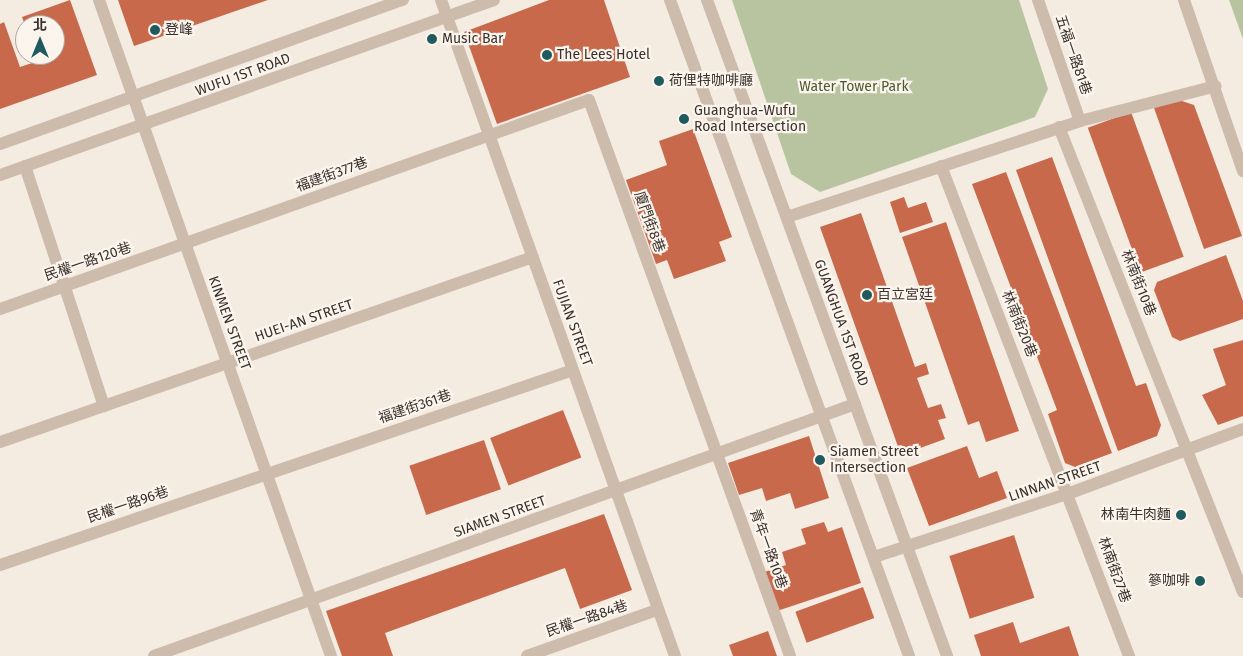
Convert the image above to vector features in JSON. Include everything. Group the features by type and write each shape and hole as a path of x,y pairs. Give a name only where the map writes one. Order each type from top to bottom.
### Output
{"street":[{"name":"KINMEN STREET","path":"99,0 331,656"},
{"name":"WUFU 1ST ROAD","path":"0,144 402,0"},
{"name":"FUJIAN STREET","path":"441,0 573,370 614,492 675,656"},
{"name":"WUFU 1ST ROAD","path":"0,175 144,126 494,0"},
{"path":"670,0 823,415 909,656"},
{"name":"GUANGHUA 1ST ROAD","path":"707,0 947,656"},
{"name":"五福一路81巷","path":"1038,0 1080,121"},
{"path":"1184,0 1216,86 1243,172"},
{"path":"787,217 1080,121 1216,86"},
{"name":"廈門街8巷","path":"489,134 588,100 717,453"},
{"name":"林南街10巷","path":"1059,128 1190,450 1243,592"},
{"name":"福建街377巷","path":"186,244 489,134"},
{"path":"25,166 104,406"},
{"name":"林南街20巷","path":"941,166 1070,493"},
{"name":"民權一路120巷","path":"0,309 186,244"},
{"name":"HUEI-AN STREET","path":"0,442 532,257"},
{"name":"福建街361巷","path":"266,473 573,370"},
{"name":"SIAMEN STREET","path":"154,656 312,602 855,404"},
{"name":"LINNAN STREET","path":"874,557 1070,493 1190,450 1243,428"},
{"name":"青年一路10巷","path":"717,453 790,656"},
{"name":"民權一路96巷","path":"0,565 266,473"},
{"name":"林南街27巷","path":"1070,493 1129,656"},
{"name":"民權一路84巷","path":"527,656 657,610"}],"green space":[{"name":"Water Tower Park","path":"732,0 1019,0 1048,89 1035,117 820,192 791,174"},
{"path":"1229,0 1243,0 1243,39"}],"building":[{"path":"70,0 97,75 0,109 0,24 4,22 15,53 15,65 19,65 20,67 26,65 65,65 65,15 28,15"},
{"name":"登峰","path":"118,0 268,0 134,46"},
{"name":"The Lees Hotel","path":"549,0 604,0 630,77 497,124 464,32"},
{"path":"1173,98 1194,105 1242,236 1204,249 1153,105"},
{"path":"1131,112 1184,257 1140,272 1088,128"},
{"path":"693,129 732,237 719,242 726,261 674,279 667,260 656,264 626,180 667,165 659,141"},
{"path":"1052,157 1136,386 1146,383 1161,425 1157,436 1118,451 1016,170"},
{"path":"1006,172 1112,453 1075,467 1065,463 1048,414 1057,410 972,184"},
{"path":"904,197 908,208 926,202 933,222 900,233 890,202"},
{"name":"百立宮廷","path":"861,213 915,367 926,363 929,374 917,378 928,408 941,404 946,418 938,420 945,439 901,455 820,227"},
{"path":"946,222 1019,431 986,442 979,421 968,425 902,237"},
{"path":"1226,255 1243,301 1243,319 1180,341 1172,337 1154,290 1157,282"},
{"path":"1243,340 1243,416 1218,425 1202,395 1226,385 1213,349"},
{"path":"563,410 581,458 508,486 490,438"},
{"path":"809,436 829,498 795,509 790,493 766,501 762,488 739,495 728,463"},
{"path":"484,440 501,489 426,515 409,466"},
{"path":"967,446 979,478 997,471 1007,498 929,526 907,468"},
{"path":"604,514 632,590 580,609 565,568 385,633 393,656 342,656 326,611"},
{"path":"824,522 828,532 842,527 861,583 774,612 761,573 786,565 782,552 806,544 801,529"},
{"path":"1014,535 1034,598 970,619 949,556"},
{"path":"863,587 874,618 807,643 795,612"},
{"path":"1013,622 1020,643 1069,626 1079,656 981,656 974,635"},
{"path":"768,631 777,656 733,656 729,645"}],"place":[{"name":"登峰","path":"155,30"},
{"name":"Music Bar","path":"432,39"},
{"name":"The Lees Hotel","path":"547,55"},
{"name":"荷俚特咖啡廳","path":"659,81"},
{"name":"Guanghua-Wufu Road Intersection","path":"684,119"},
{"name":"百立宮廷","path":"867,295"},
{"name":"Siamen Street Intersection","path":"820,460"},
{"name":"林南牛肉麵","path":"1181,515"},
{"name":"篸咖啡","path":"1200,581"}]}
